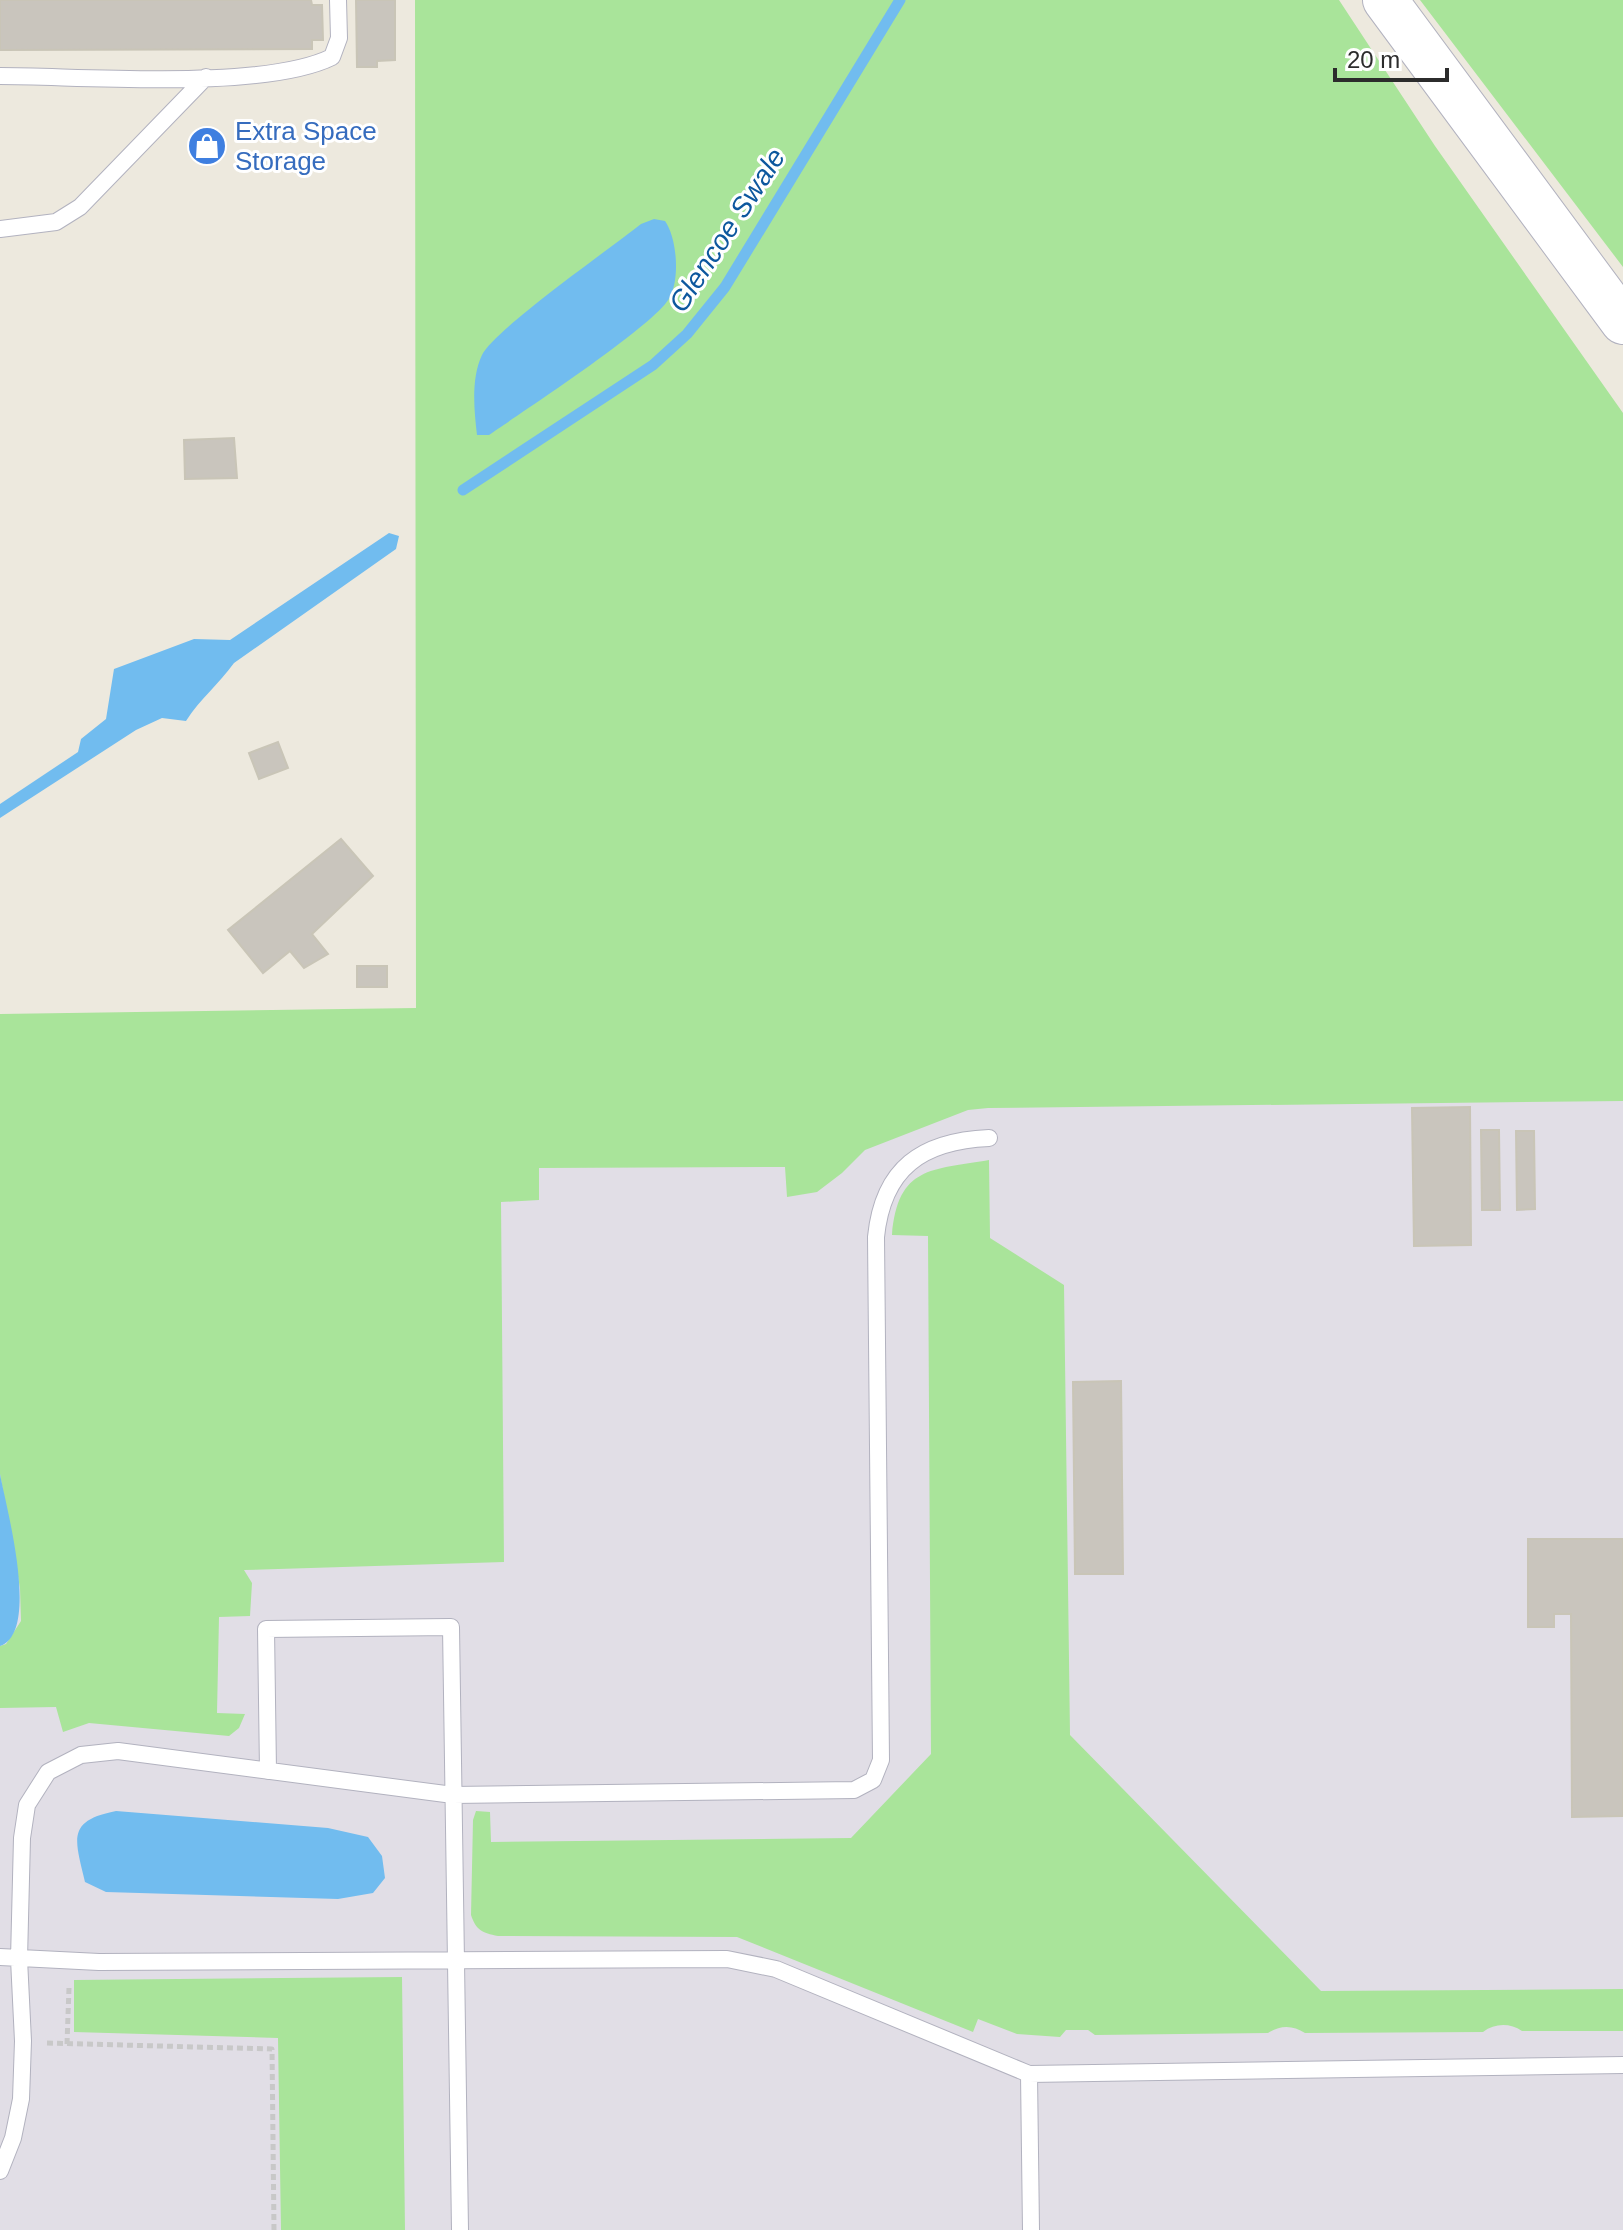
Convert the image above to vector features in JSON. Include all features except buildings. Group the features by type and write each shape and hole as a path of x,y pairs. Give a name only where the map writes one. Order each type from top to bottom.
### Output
{"main road":[{"path":"1385,0 1623,322"}],"lane":[{"path":"0,76 206,77 307,69 332,57 339,38 338,0"},
{"path":"0,229 56,222 80,207 206,77"},
{"path":"0,2171 13,2138 21,2099 23,2041 19,1959 22,1838 27,1805 48,1772 81,1755 118,1751 453,1795 854,1790 873,1780 881,1760 876,1252 879,1207 892,1180 913,1159 939,1146 989,1138"},
{"path":"268,1771 266,1629 451,1627 460,2230"},
{"path":"0,1957 115,1962 727,1959 776,1969 1029,2074 1623,2065"},
{"path":"1029,2074 1031,2230"}],"path":[{"path":"67,2044 69,1988"},
{"path":"42,2042 272,2049 274,2230"}],"shaded area":[{"path":"1623,1010 1623,2230 0,2230 0,1014"}],"green space":[{"path":"415,0 1339,0 1435,146 1623,413 1623,1101 968,1110 865,1150 817,1192 787,1197 785,1167 539,1168 539,1200 501,1202 504,1562 244,1570 252,1583 250,1616 219,1617 217,1713 245,1714 239,1728 229,1736 89,1723 63,1732 56,1707 0,1708 0,1646 6,1644 21,1621 20,1588 0,1474 0,1014 416,1008"},
{"path":"1420,0 1623,0 1623,267"},
{"path":"989,1160 990,1238 1064,1285 1070,1735 1321,1991 1623,1989 1623,2031 1522,2031 1502,2025 1483,2032 1305,2033 1286,2027 1268,2033 1095,2035 1088,2030 1066,2030 1060,2037 1017,2034 978,2019 973,2032 737,1937 498,1936 484,1932 475,1924 471,1915 473,1820 476,1811 490,1812 491,1842 851,1838 931,1754 928,1236 892,1235 902,1196 921,1175 950,1166"},
{"path":"402,1977 405,2230 281,2230 278,2038 74,2032 74,1980"}],"water":[{"path":"654,219 665,221 669,228 676,258 673,289 660,310 616,346 529,408 489,435 477,435 474,405 476,374 482,355 491,343 555,289 641,224"},
{"path":"389,533 399,536 396,549 234,663 186,721 162,718 136,730 0,818 0,804 78,752 81,739 106,719 114,669 194,639 230,640"},
{"path":"0,1474 18,1567 20,1594 18,1618 12,1636 0,1646"},
{"path":"116,1811 328,1828 368,1837 382,1856 385,1878 373,1893 338,1899 106,1892 85,1882 78,1834 89,1820"}],"waterway":[{"name":"Glencoe Swale","path":"463,490 653,365 687,334 725,287 900,0"}],"place":[{"name":"Extra Space Storage","path":"207,146"}]}
